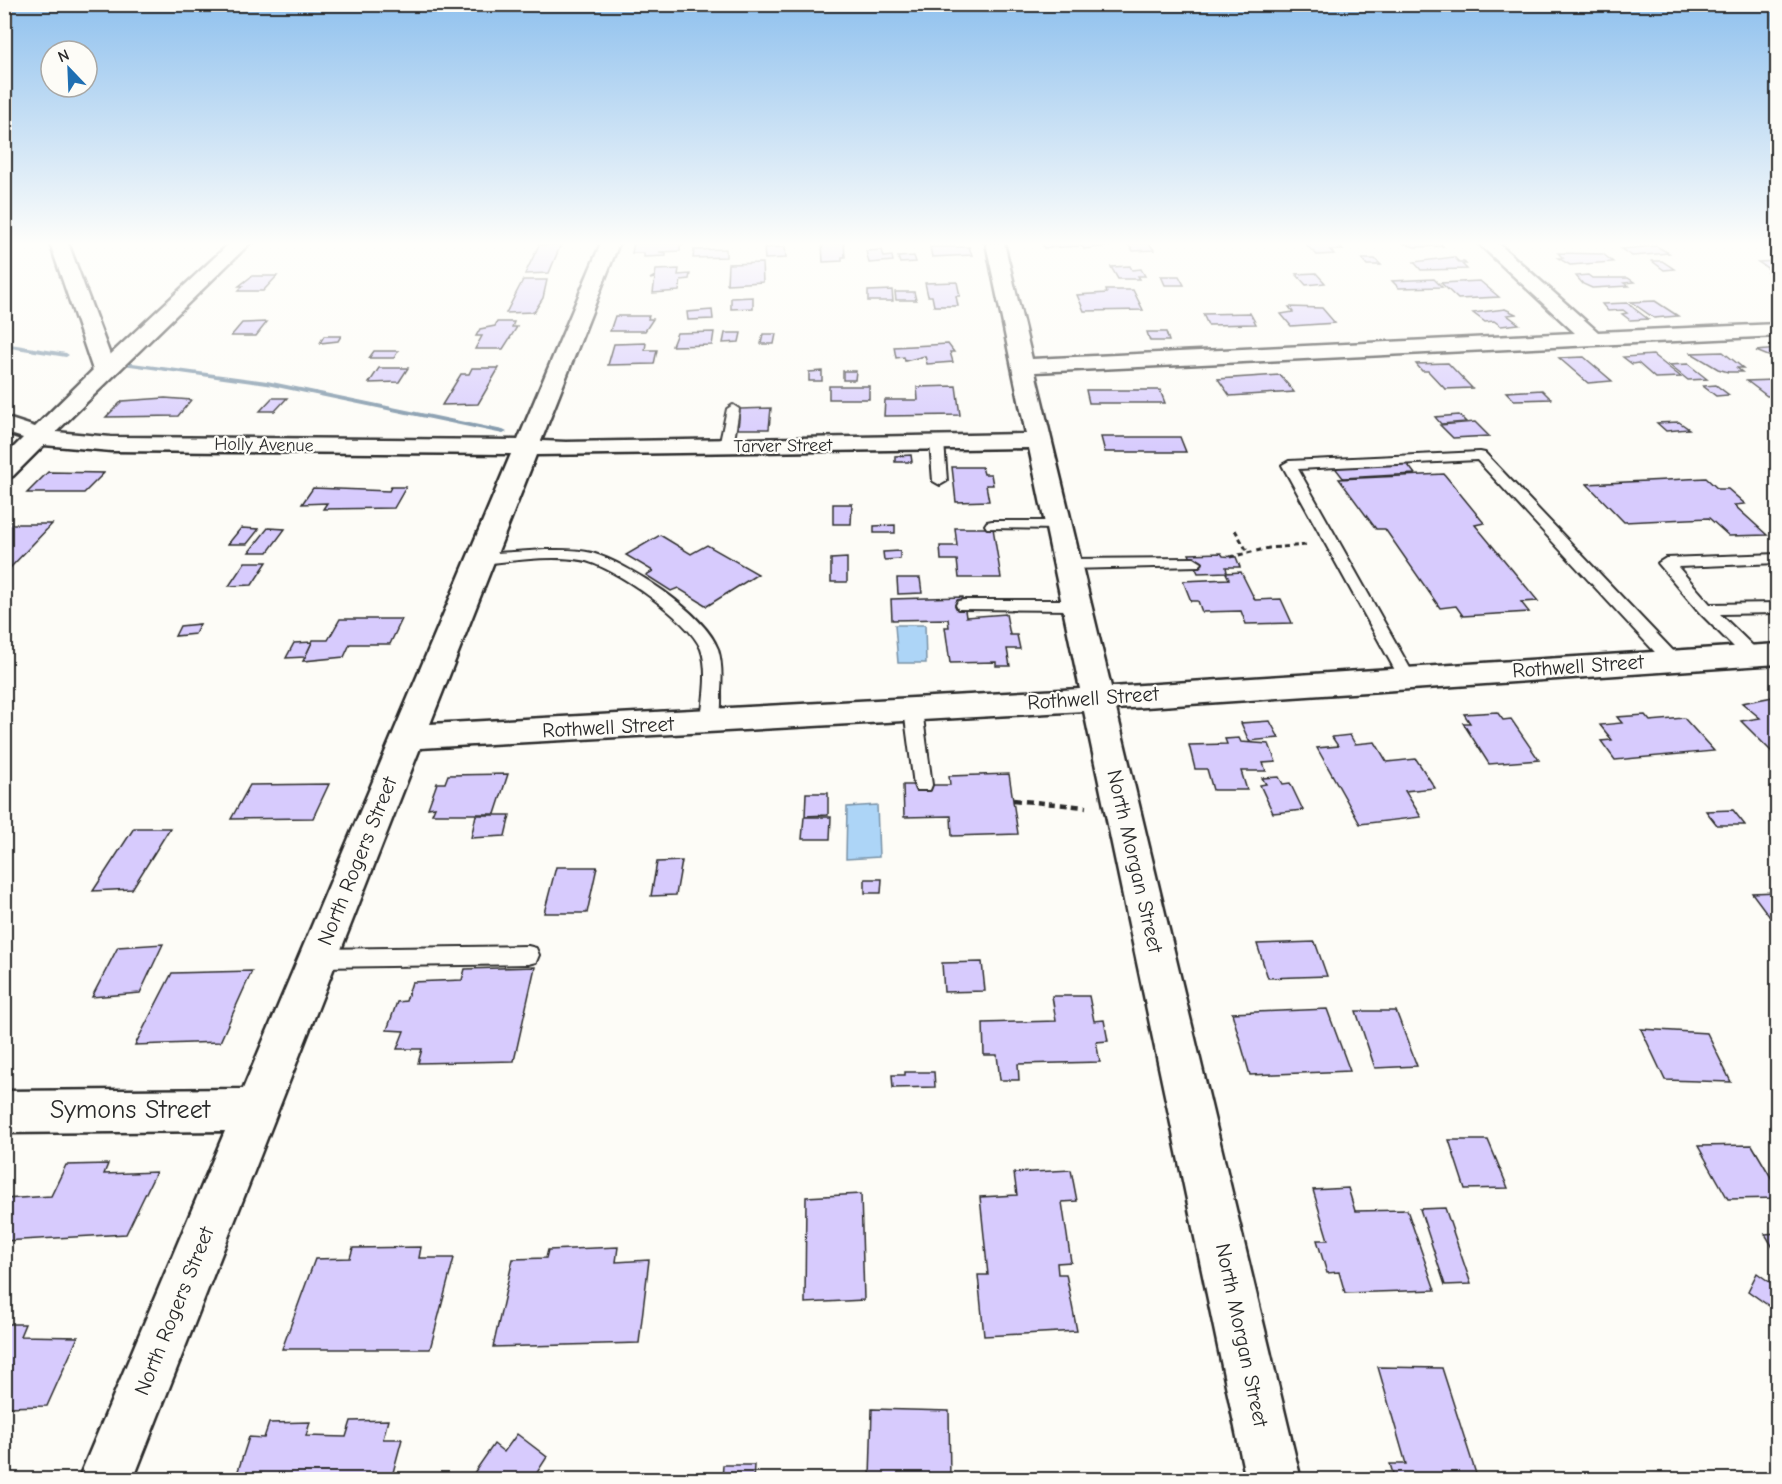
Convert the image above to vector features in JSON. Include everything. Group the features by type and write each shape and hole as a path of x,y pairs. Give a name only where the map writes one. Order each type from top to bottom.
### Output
{"street":[{"path":"84,312 105,372"},
{"path":"4,471 168,312"},
{"name":"North Rogers Street","path":"105,1479 582,312"},
{"name":"North Morgan Street","path":"1011,312 1274,1479"},
{"path":"1564,312 1592,338"},
{"path":"1024,366 1778,330"},
{"name":"Holly Avenue","path":"4,424 38,437 111,444 526,448"},
{"name":"Tarver Street","path":"526,448 1041,441"},
{"name":"Rothwell Street","path":"408,736 913,710 1765,655"},
{"name":"Symons Street","path":"4,1112 256,1110"}],"lane":[{"path":"726,447 733,409"},
{"path":"937,442 940,481"},
{"path":"1407,677 1289,465 1480,456 1672,660"},
{"path":"993,525 1059,525"},
{"path":"480,559 544,555 588,556 623,572 666,602 709,647 713,683 710,722"},
{"path":"1765,655 1706,609 1666,563 1778,558"},
{"path":"1068,564 1194,563"},
{"path":"964,605 1078,605"},
{"path":"1706,609 1778,608"},
{"path":"913,710 923,785"},
{"path":"318,958 528,955"}],"path":[{"path":"1235,530 1247,551"},
{"path":"1230,557 1247,551 1293,545"},
{"path":"1012,800 1080,808 1123,806"}],"water":[{"path":"895,625 925,625 926,663 898,663"},
{"path":"877,805 879,857 846,859 847,807"}],"building":[{"path":"687,312 712,312 713,319 688,320"},
{"path":"1326,312 1335,323 1291,326 1281,314"},
{"path":"1512,312 1516,314 1507,315 1519,324 1501,326 1494,321 1485,322 1473,313"},
{"path":"1639,312 1648,319 1630,320 1622,314"},
{"path":"1646,312 1672,312 1678,316 1654,318"},
{"path":"1250,313 1256,324 1208,325 1203,314"},
{"path":"615,316 649,316 648,319 653,319 645,331 610,331"},
{"path":"267,322 256,336 231,336 242,323"},
{"path":"497,322 514,322 512,327 517,327 503,349 475,349 482,336 476,336 480,329 495,326"},
{"path":"714,332 712,345 672,346 677,333"},
{"path":"1147,332 1166,332 1169,341 1150,341"},
{"path":"725,333 741,333 739,342 723,343"},
{"path":"763,334 776,334 774,344 761,344"},
{"path":"324,336 341,336 338,341 320,343"},
{"path":"646,343 645,350 657,350 654,364 608,365 614,344"},
{"path":"948,344 954,352 950,352 953,362 927,364 925,356 905,361 904,357 896,358 894,347"},
{"path":"1778,349 1778,360 1756,351"},
{"path":"374,351 398,351 394,358 369,358"},
{"path":"1723,352 1743,368 1737,368 1742,372 1718,369 1691,353"},
{"path":"1653,355 1681,377 1655,378 1638,363 1632,364 1623,357"},
{"path":"1584,357 1612,381 1588,383 1559,358"},
{"path":"1448,363 1472,388 1445,389 1428,371 1422,371 1416,364"},
{"path":"1688,364 1707,379 1688,380 1669,365"},
{"path":"379,368 408,368 399,382 369,383"},
{"path":"472,368 499,368 478,404 442,405 461,374 469,374"},
{"path":"822,371 822,381 809,381 809,372"},
{"path":"843,371 856,371 855,380 843,380"},
{"path":"1280,375 1294,392 1230,396 1218,379"},
{"path":"1774,380 1778,382 1778,395 1767,396 1747,381"},
{"path":"1716,385 1729,395 1716,396 1703,386"},
{"path":"829,386 869,386 869,399 829,399"},
{"path":"956,386 960,415 884,416 885,400 918,400 917,387"},
{"path":"1086,390 1160,390 1165,403 1089,403"},
{"path":"1542,390 1551,399 1514,400 1506,392"},
{"path":"165,398 191,400 178,416 106,417 122,401"},
{"path":"272,398 287,398 275,411 260,411"},
{"path":"771,408 769,429 738,429 740,409"},
{"path":"1459,415 1466,422 1441,424 1435,417"},
{"path":"1475,422 1489,436 1453,438 1440,425"},
{"path":"1679,422 1689,429 1666,431 1657,423"},
{"path":"1101,437 1180,437 1186,452 1105,452"},
{"path":"911,455 912,462 895,462 895,456"},
{"path":"1405,461 1415,474 1343,478 1333,465"},
{"path":"952,467 982,467 984,474 991,474 993,485 986,485 989,501 956,502"},
{"path":"48,472 104,473 84,493 27,493"},
{"path":"1444,474 1484,523 1475,525 1538,601 1521,602 1529,612 1463,616 1456,606 1440,608 1385,529 1376,529 1339,479"},
{"path":"1706,478 1718,489 1728,489 1745,504 1734,505 1767,535 1729,536 1709,518 1624,522 1587,484"},
{"path":"391,487 406,487 394,508 323,509 327,503 302,504 313,488 389,491"},
{"path":"833,504 852,504 851,524 833,524"},
{"path":"4,524 52,524 10,568 4,569"},
{"path":"895,525 895,533 874,533 874,526"},
{"path":"241,528 259,529 247,544 228,544"},
{"path":"268,528 285,529 268,552 249,552"},
{"path":"955,528 993,528 1001,578 959,578 957,560 941,560 940,546 957,546"},
{"path":"660,535 691,554 707,545 758,574 707,606 678,588 671,591 646,575 653,571 626,555"},
{"path":"900,551 900,559 884,560 883,552"},
{"path":"1221,553 1223,556 1236,557 1240,567 1226,567 1227,572 1198,573 1189,554"},
{"path":"847,558 847,582 831,582 831,559"},
{"path":"245,562 267,562 252,585 229,586"},
{"path":"1241,572 1255,600 1281,599 1292,623 1246,624 1241,611 1202,612 1198,601 1191,601 1183,581 1229,579 1226,573"},
{"path":"897,578 920,578 922,593 898,594"},
{"path":"963,597 966,617 1006,614 1010,635 1017,635 1020,649 1007,649 1010,666 996,666 996,662 950,663 945,627 949,627 948,619 892,620 891,599"},
{"path":"340,619 402,619 390,644 350,644 344,657 303,661 313,640 328,640"},
{"path":"200,624 195,634 175,636 180,626"},
{"path":"312,642 305,657 286,658 294,643"},
{"path":"1778,696 1777,757 1741,721 1760,718 1742,703"},
{"path":"1497,712 1503,720 1511,719 1539,760 1489,764 1463,723 1470,723 1464,714"},
{"path":"1645,715 1650,721 1684,718 1714,751 1615,760 1601,741 1612,740 1600,725 1622,723 1617,717"},
{"path":"1270,721 1279,738 1249,741 1241,723"},
{"path":"1350,735 1355,744 1375,742 1387,762 1416,759 1435,788 1405,791 1421,817 1360,824 1317,748 1338,746 1332,737"},
{"path":"1239,738 1241,742 1269,744 1276,762 1263,763 1266,771 1241,771 1247,790 1213,790 1207,769 1195,769 1189,745 1227,744 1225,739"},
{"path":"508,774 495,814 432,814 435,807 428,808 437,783 445,783 448,775"},
{"path":"1009,774 1018,834 952,836 951,816 904,817 903,785 950,785 949,776"},
{"path":"1279,777 1283,784 1290,783 1303,810 1273,813 1260,785 1266,784 1262,778"},
{"path":"329,784 313,818 231,819 250,785"},
{"path":"806,793 828,793 828,815 805,816"},
{"path":"1733,810 1745,825 1717,825 1706,811"},
{"path":"476,815 510,815 505,836 471,838"},
{"path":"804,817 831,817 830,839 802,839"},
{"path":"134,828 170,828 132,889 93,891"},
{"path":"682,861 676,895 651,896 657,862"},
{"path":"556,867 597,867 587,913 544,913"},
{"path":"865,879 882,879 881,893 865,893"},
{"path":"1778,892 1778,928 1752,893"},
{"path":"1315,942 1327,976 1268,978 1257,944"},
{"path":"163,944 140,993 92,997 118,947"},
{"path":"982,962 985,991 944,992 942,963"},
{"path":"535,967 514,1061 418,1063 422,1049 397,1049 404,1031 387,1030 397,1002 406,1001 412,982 462,980 465,969"},
{"path":"252,971 220,1042 135,1045 172,973"},
{"path":"1052,996 1089,996 1094,1021 1104,1020 1108,1041 1096,1042 1100,1062 1018,1064 1019,1080 1000,1080 997,1055 984,1055 983,1023 1056,1021"},
{"path":"1327,1009 1350,1071 1250,1075 1232,1013"},
{"path":"1356,1011 1396,1011 1417,1066 1375,1068"},
{"path":"1641,1029 1707,1033 1731,1082 1665,1080"},
{"path":"905,1072 934,1072 935,1087 893,1088 892,1075 905,1075"},
{"path":"1449,1140 1488,1140 1508,1188 1465,1189"},
{"path":"1752,1145 1778,1189 1778,1198 1728,1199 1698,1146"},
{"path":"108,1164 104,1174 156,1172 126,1234 4,1241 4,1199 51,1196 66,1165"},
{"path":"1071,1170 1077,1201 1062,1202 1071,1262 1057,1263 1058,1274 1066,1274 1077,1331 984,1336 978,1275 988,1275 980,1197 1017,1195 1014,1173"},
{"path":"1348,1188 1355,1211 1407,1210 1435,1290 1345,1293 1339,1272 1327,1273 1317,1240 1328,1240 1313,1190"},
{"path":"861,1194 864,1300 805,1303 806,1197"},
{"path":"1445,1208 1471,1284 1445,1285 1420,1209"},
{"path":"1778,1233 1778,1256 1765,1234"},
{"path":"421,1247 419,1258 454,1258 430,1349 282,1349 315,1259 350,1258 353,1248"},
{"path":"618,1247 616,1262 649,1260 639,1343 493,1347 513,1259 546,1258 548,1250"},
{"path":"1757,1273 1778,1288 1776,1311 1748,1291"},
{"path":"4,1324 25,1324 20,1336 78,1337 47,1406 4,1407"},
{"path":"1378,1367 1442,1368 1478,1480 1395,1480 1390,1464 1406,1464"},
{"path":"872,1409 949,1411 950,1480 870,1478"},
{"path":"388,1420 383,1439 402,1439 391,1480 235,1480 249,1437 264,1438 269,1423 310,1422 306,1436 346,1437 351,1421"},
{"path":"517,1434 547,1457 536,1474 543,1480 469,1480 494,1444 504,1452"},
{"path":"723,1465 754,1465 753,1480 722,1480"}],"waterway":[{"path":"4,345 66,355"},
{"path":"125,364 267,383 503,432"}]}
